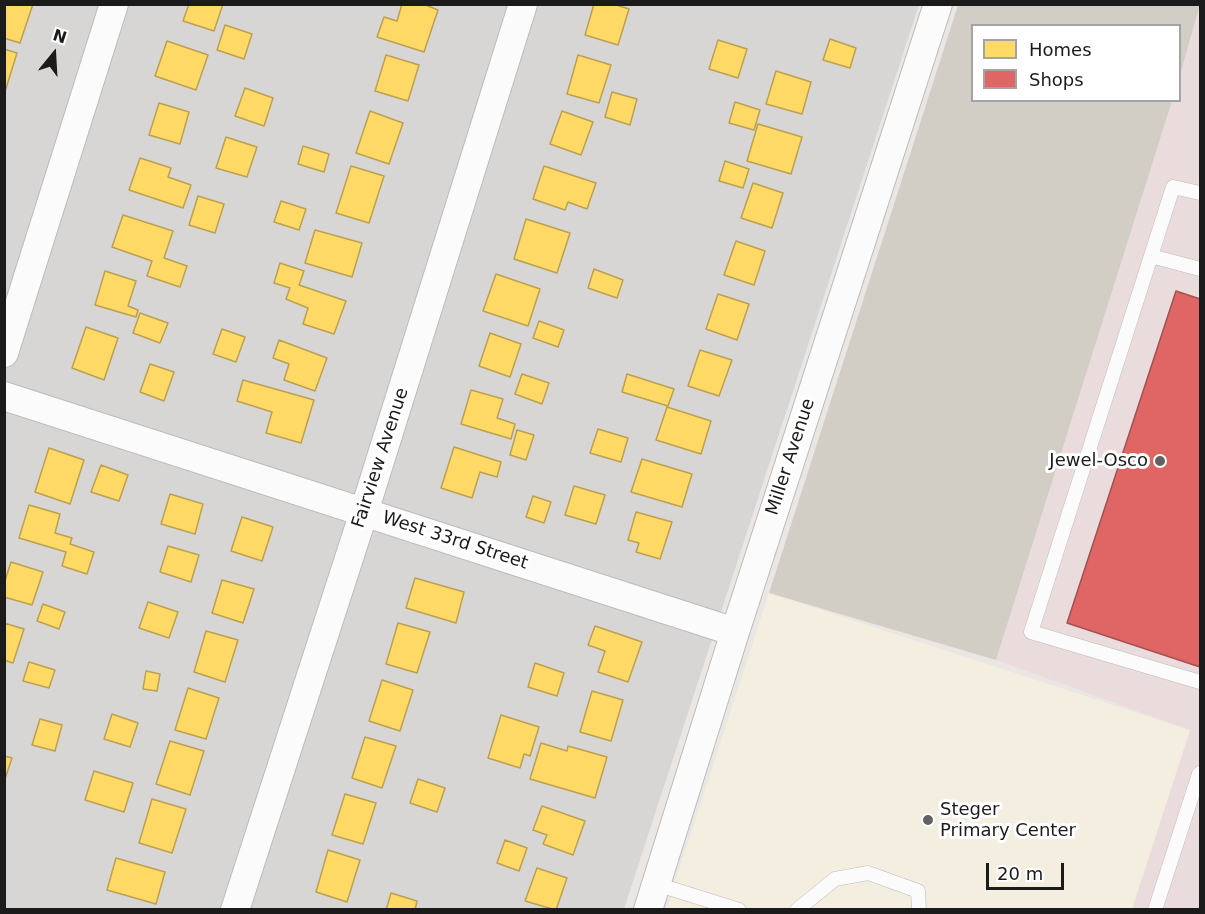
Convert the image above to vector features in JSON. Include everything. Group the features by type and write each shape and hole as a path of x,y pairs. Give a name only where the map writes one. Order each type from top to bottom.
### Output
{"street":[{"path":"4,352 114,4"},
{"name":"Fairview Avenue","path":"235,909 364,512 523,4"},
{"name":"Miller Avenue","path":"652,896 938,4"},
{"name":"West 33rd Street","path":"4,396 735,632"}],"lane":[{"path":"1200,193 1173,186 1031,633 1200,682"},
{"path":"1151,256 1200,269"},
{"path":"1155,909 1200,773"},
{"path":"796,909 835,879 868,873 918,891 919,909"},
{"path":"652,896 740,909"}],"shaded area":[{"path":"5,5 919,5 624,909 5,910"},
{"path":"958,5 1200,5 1181,72 1181,24 971,24 971,102 1172,102 996,660 769,593"},
{"path":"1200,9 1200,909 1132,909 1190,730 996,660 1172,102 1181,102 1181,72"},
{"name":"Steger Primary Center","path":"769,593 1190,730 1132,909 666,910"}],"building: Homes":[{"path":"4,4 33,4 20,43 4,38"},
{"path":"189,4 223,4 214,31 183,21"},
{"path":"402,4 423,4 438,10 424,52 377,37 384,17 397,21"},
{"path":"594,4 613,4 629,9 618,45 585,35"},
{"path":"225,25 252,34 244,59 217,50"},
{"path":"830,39 856,48 850,68 823,60"},
{"path":"718,40 747,49 738,78 709,69"},
{"path":"167,41 208,55 196,90 155,76"},
{"path":"4,49 17,53 4,95"},
{"path":"386,55 419,65 408,101 375,91"},
{"path":"578,55 611,65 599,103 567,94"},
{"path":"776,71 811,82 802,114 766,104"},
{"path":"245,88 273,98 264,126 235,116"},
{"path":"612,92 637,99 630,125 605,117"},
{"path":"735,102 760,110 754,130 729,123"},
{"path":"159,103 189,112 180,144 149,135"},
{"path":"370,111 403,123 389,164 356,153"},
{"path":"562,111 593,122 581,155 550,144"},
{"path":"758,124 802,137 791,174 747,161"},
{"path":"226,137 257,147 247,177 216,168"},
{"path":"303,146 329,154 324,172 298,164"},
{"path":"140,158 171,168 168,177 191,185 183,208 129,190"},
{"path":"725,161 749,169 743,188 719,181"},
{"path":"351,166 384,176 369,223 336,213"},
{"path":"544,166 596,183 587,209 568,202 565,210 533,199"},
{"path":"753,183 783,193 772,228 741,218"},
{"path":"198,196 224,204 215,233 189,225"},
{"path":"281,201 306,209 299,230 274,222"},
{"path":"123,215 173,231 164,258 187,266 180,287 147,276 152,261 112,247"},
{"path":"526,219 570,233 557,273 514,259"},
{"path":"315,230 362,243 352,277 305,263"},
{"path":"736,241 765,251 754,285 724,275"},
{"path":"280,263 304,271 299,285 346,301 334,334 303,324 308,308 286,299 290,288 274,283"},
{"path":"594,269 623,280 617,298 588,288"},
{"path":"105,271 136,281 128,306 138,310 136,317 95,305"},
{"path":"496,274 540,289 528,326 483,311"},
{"path":"718,294 749,304 737,340 706,329"},
{"path":"140,313 168,323 160,343 133,333"},
{"path":"539,321 564,330 558,347 533,338"},
{"path":"86,327 118,338 104,380 72,368"},
{"path":"222,329 245,337 236,362 213,354"},
{"path":"490,333 521,344 510,377 479,366"},
{"path":"279,340 327,358 315,391 284,380 289,364 273,358"},
{"path":"700,350 732,360 719,396 688,386"},
{"path":"150,364 174,372 164,401 140,392"},
{"path":"522,374 549,383 542,404 515,394"},
{"path":"627,374 674,389 668,406 622,392"},
{"path":"243,380 314,400 301,443 266,433 272,412 237,401"},
{"path":"471,390 503,399 497,418 515,424 511,439 461,424"},
{"path":"667,407 711,421 701,454 656,440"},
{"path":"598,429 628,438 621,462 590,453"},
{"path":"517,430 534,435 526,460 510,455"},
{"path":"454,447 501,462 497,477 480,472 472,498 441,488"},
{"path":"49,448 84,460 70,504 35,492"},
{"path":"642,459 692,474 682,507 631,492"},
{"path":"101,465 128,475 119,501 91,492"},
{"path":"574,486 605,495 596,524 565,515"},
{"path":"170,494 203,504 195,534 161,524"},
{"path":"533,496 551,502 544,523 526,517"},
{"path":"29,505 60,514 55,533 72,538 70,544 94,552 87,574 62,566 66,552 19,538"},
{"path":"636,512 672,522 660,559 636,552 639,543 628,540"},
{"path":"242,517 273,527 262,561 231,551"},
{"path":"168,546 199,555 191,582 160,572"},
{"path":"11,562 43,572 32,605 4,597 4,584"},
{"path":"415,578 464,592 456,623 406,608"},
{"path":"222,580 254,589 243,623 212,613"},
{"path":"148,602 178,612 169,638 139,628"},
{"path":"43,604 65,612 59,629 37,621"},
{"path":"4,623 24,629 13,663 4,660"},
{"path":"398,623 430,632 417,673 386,664"},
{"path":"595,626 642,642 628,682 598,672 605,651 588,645"},
{"path":"206,631 238,640 225,682 194,672"},
{"path":"29,662 55,670 49,688 23,681"},
{"path":"535,663 564,673 557,696 528,687"},
{"path":"146,671 160,674 157,691 143,689"},
{"path":"382,680 413,690 400,731 369,721"},
{"path":"188,688 219,698 206,739 175,730"},
{"path":"592,691 623,700 611,741 580,732"},
{"path":"112,714 138,723 130,747 104,739"},
{"path":"501,715 539,727 530,756 524,754 520,768 488,758"},
{"path":"40,719 62,725 55,751 32,745"},
{"path":"365,737 396,746 382,788 352,778"},
{"path":"170,741 204,751 190,795 156,784"},
{"path":"541,743 567,751 568,746 607,757 595,798 530,779"},
{"path":"4,756 12,758 4,782"},
{"path":"94,771 133,783 124,812 85,800"},
{"path":"418,779 445,788 437,812 410,803"},
{"path":"345,794 376,803 363,844 332,835"},
{"path":"152,799 186,809 172,853 139,843"},
{"path":"542,806 585,821 573,855 543,844 547,835 533,830"},
{"path":"505,840 527,848 519,871 497,863"},
{"path":"328,850 360,860 347,902 316,892"},
{"path":"116,858 165,872 156,904 107,890"},
{"path":"537,868 567,878 556,910 525,901"},
{"path":"391,893 417,901 415,910 386,910"}],"building: Shops":[{"name":"Jewel-Osco","path":"1176,291 1200,299 1200,667 1067,623"}],"place":[{"name":"Jewel-Osco","path":"1160,461"},
{"name":"Steger Primary Center","path":"928,820"}]}
